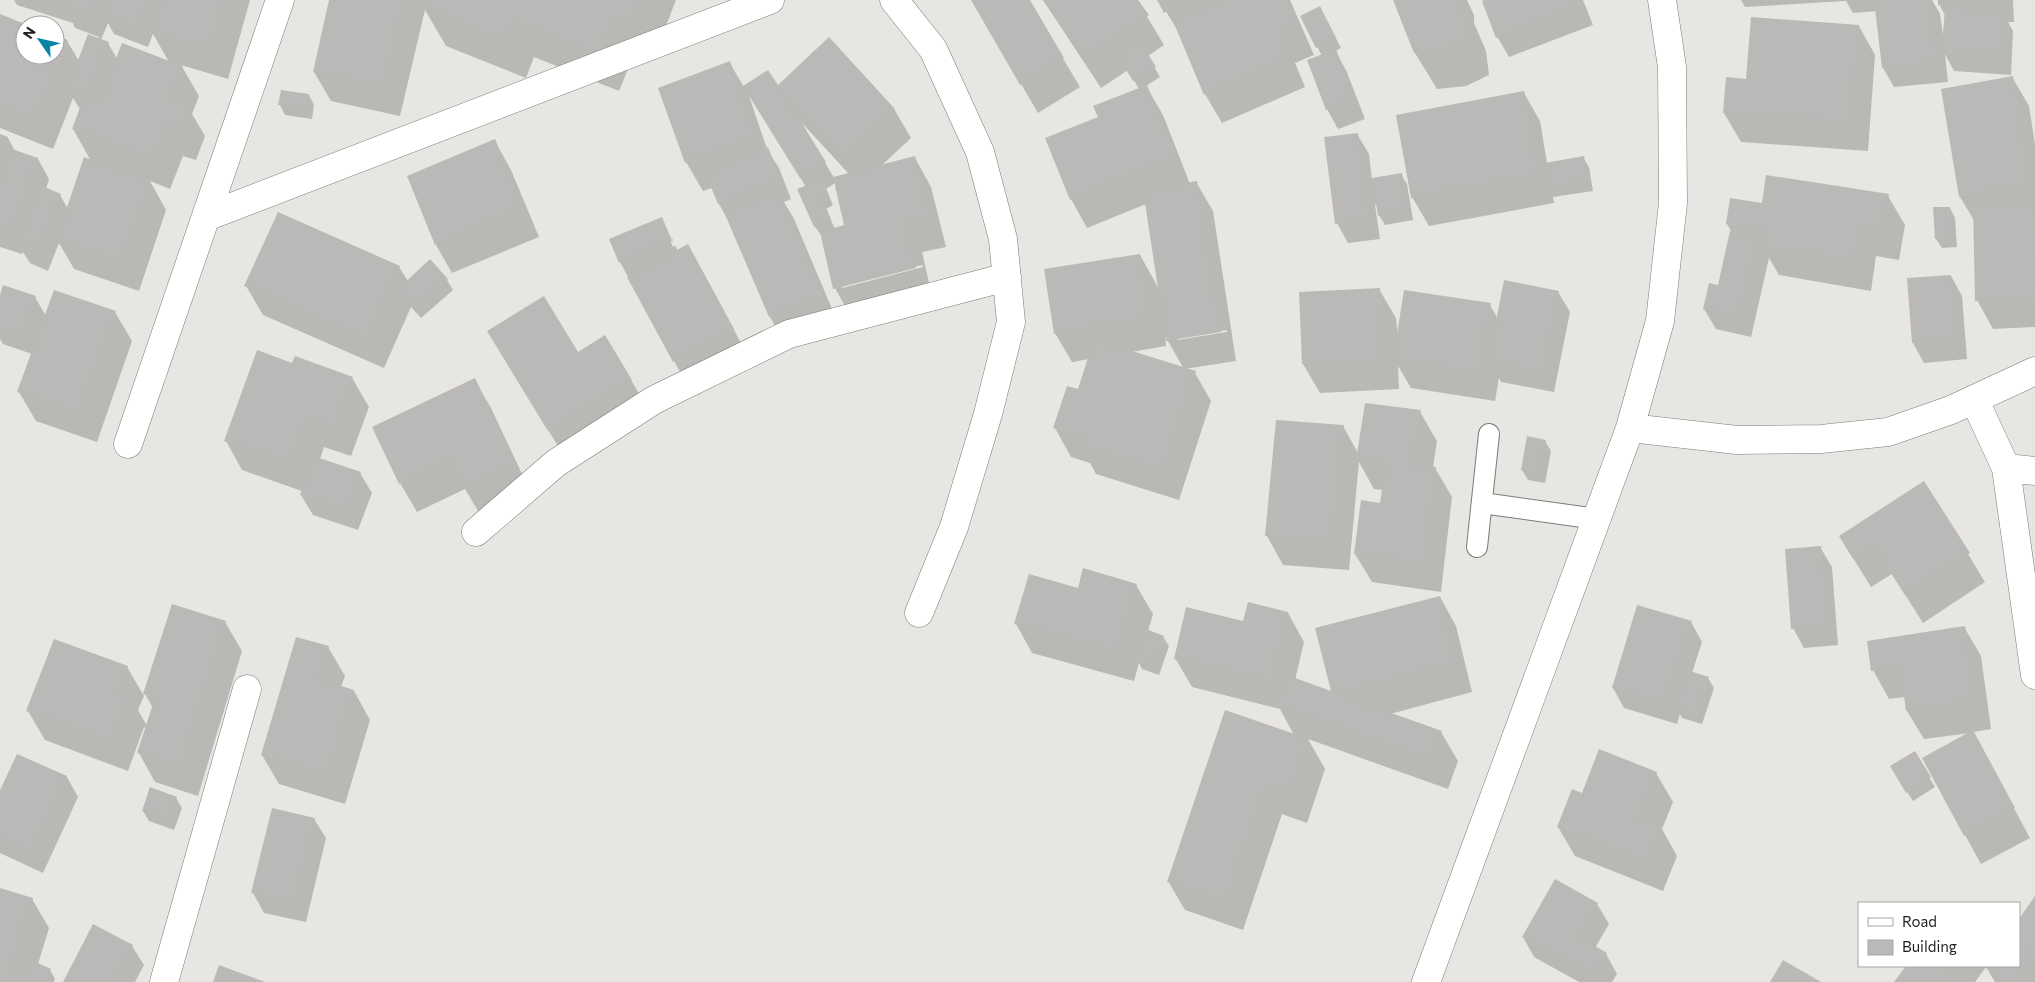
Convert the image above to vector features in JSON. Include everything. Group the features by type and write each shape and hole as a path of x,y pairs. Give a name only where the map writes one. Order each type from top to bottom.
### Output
{"street":[{"path":"128,444 280,0"},
{"path":"206,217 770,0"},
{"path":"894,0 933,49 980,152 1003,238 1011,322 988,414 954,527 919,613"},
{"path":"1426,982 1630,428 1660,321 1673,203 1672,67 1662,0"},
{"path":"476,532 556,463 654,400 789,334 1007,277"},
{"path":"1630,428 1737,440 1820,439 1888,432 1951,410 2035,371"},
{"path":"1974,399 2006,468 2035,675"},
{"path":"2006,468 2035,471"},
{"path":"164,982 247,690"}],"lane":[{"path":"1477,546 1489,434"},
{"path":"1482,503 1597,519"}],"building":[{"path":"66,0 98,0 91,19 63,8"},
{"path":"106,0 148,0 137,28 101,14"},
{"path":"161,0 226,0 211,50 151,33"},
{"path":"329,0 405,0 384,88 313,72"},
{"path":"427,0 641,0 632,23 614,16 598,55 513,21 505,42 423,9"},
{"path":"971,0 1030,0 1064,58 1020,85"},
{"path":"1043,0 1138,0 1149,15 1084,60"},
{"path":"1157,0 1187,0 1164,13"},
{"path":"1223,0 1288,0 1298,26 1280,34 1290,58 1204,95 1173,21"},
{"path":"1393,0 1460,0 1466,13 1469,39 1445,49 1414,53"},
{"path":"1581,0 1583,5 1496,38 1482,1"},
{"path":"1874,0 1930,0 1937,62 1882,68"},
{"path":"1938,0 2003,0 2003,3 1938,5"},
{"path":"1320,6 1336,38 1316,48 1300,16"},
{"path":"1945,7 2003,10 2000,55 1942,52"},
{"path":"0,14 15,20 15,65 58,65 36,120 0,107"},
{"path":"1751,17 1859,25 1852,122 1723,113 1726,77 1746,79"},
{"path":"88,34 109,42 88,97 67,89"},
{"path":"829,37 895,109 842,158 783,94 826,162 800,178 743,86 768,70 778,85"},
{"path":"1139,39 1156,67 1133,81 1116,53"},
{"path":"122,43 183,66 171,99 189,106 180,132 167,127 154,161 72,129 84,97 99,103"},
{"path":"1336,49 1355,99 1326,110 1307,60"},
{"path":"730,61 757,137 685,163 658,88"},
{"path":"2013,76 2031,185 1959,197 1941,89"},
{"path":"1147,85 1176,157 1070,200 1045,138 1098,117 1093,106"},
{"path":"281,90 309,94 307,110 278,105"},
{"path":"1524,91 1539,174 1411,198 1396,115"},
{"path":"1358,133 1369,219 1335,224 1324,137"},
{"path":"0,134 8,137 0,162"},
{"path":"495,139 523,208 435,245 407,176"},
{"path":"768,147 780,179 718,204 705,173"},
{"path":"12,149 38,158 11,235 0,231 0,182"},
{"path":"915,156 930,218 906,224 916,268 833,289 820,232 844,225 833,177"},
{"path":"1584,156 1588,181 1548,187 1545,163"},
{"path":"84,157 151,180 122,263 56,240"},
{"path":"1402,173 1409,210 1378,216 1372,178"},
{"path":"1766,175 1889,194 1883,231 1860,228 1855,262 1761,247 1763,231 1726,224 1730,198 1762,203"},
{"path":"822,179 829,195 822,198 831,219 814,227 797,189"},
{"path":"1197,181 1221,332 1166,341 1143,190"},
{"path":"40,185 61,194 37,252 17,244"},
{"path":"778,189 823,294 769,317 724,212"},
{"path":"2032,201 2035,298 1975,301 1973,203"},
{"path":"1933,207 1950,207 1952,238 1935,239"},
{"path":"278,212 400,266 367,340 244,286"},
{"path":"662,217 672,241 619,263 609,239"},
{"path":"1730,231 1758,236 1740,317 1703,309 1709,283 1718,285"},
{"path":"688,244 734,329 673,362 627,277"},
{"path":"1140,254 1150,318 1054,334 1044,269"},
{"path":"430,259 448,279 415,310 397,290"},
{"path":"1951,275 1956,340 1912,343 1907,278"},
{"path":"1504,280 1559,291 1543,373 1488,362"},
{"path":"3,285 36,296 23,336 0,328 0,295"},
{"path":"1380,288 1383,360 1302,364 1299,292"},
{"path":"54,290 116,311 80,414 17,392"},
{"path":"1404,290 1491,303 1479,373 1393,359"},
{"path":"544,296 578,352 605,335 632,380 548,431 487,331"},
{"path":"1094,339 1196,371 1163,472 1078,445 1081,437 1053,428 1067,386 1078,389"},
{"path":"257,350 292,363 295,356 353,377 335,428 308,418 291,465 224,441"},
{"path":"475,378 515,463 463,488 450,459 399,484 372,427"},
{"path":"1365,403 1421,410 1413,464 1436,467 1425,564 1354,554 1361,500 1380,503 1386,464 1356,460"},
{"path":"1276,420 1344,425 1333,542 1265,536"},
{"path":"1527,436 1546,440 1539,474 1521,470"},
{"path":"313,456 361,472 347,511 300,495"},
{"path":"1924,481 1970,553 1905,595 1874,546 1853,559 1839,536"},
{"path":"1821,546 1828,626 1791,629 1785,549"},
{"path":"1083,568 1137,584 1117,653 1014,624 1029,574 1078,588"},
{"path":"1440,596 1457,663 1338,694 1442,731 1431,761 1276,706 1287,675 1331,691 1315,628"},
{"path":"1248,602 1288,612 1271,683 1174,659 1186,607 1243,621"},
{"path":"172,604 226,621 182,767 137,753 155,698 143,694"},
{"path":"1637,605 1692,621 1665,705 1612,688"},
{"path":"1965,626 1975,701 1906,711 1900,666 1871,671 1867,641"},
{"path":"1146,629 1164,636 1154,666 1135,660"},
{"path":"296,637 329,646 319,679 354,690 329,775 261,755"},
{"path":"54,639 128,666 119,689 130,694 111,743 26,711"},
{"path":"1687,670 1709,677 1697,715 1675,708"},
{"path":"1225,710 1309,739 1290,795 1266,786 1227,902 1167,882"},
{"path":"1973,730 2015,808 1964,836 1922,758"},
{"path":"1599,749 1657,772 1639,818 1661,826 1647,863 1557,827 1572,789 1582,793"},
{"path":"1915,751 1931,777 1906,793 1890,766"},
{"path":"17,754 67,776 32,854 0,839 0,790"},
{"path":"150,787 177,797 169,821 142,811"},
{"path":"272,808 315,818 295,903 251,893"},
{"path":"1555,879 1598,903 1579,937 1607,953 1592,977 1522,937"},
{"path":"0,888 33,898 7,982 0,982"},
{"path":"2035,896 2035,955 2020,944 2020,918"},
{"path":"93,924 133,945 114,982 63,982"},
{"path":"2020,946 2035,956 2019,982 2007,982 1984,967 2020,967"},
{"path":"29,959 51,969 45,982 20,982"},
{"path":"1783,960 1821,982 1770,982"},
{"path":"219,965 265,982 213,982"},
{"path":"1905,967 1948,967 1946,970 1963,982 1894,982"}]}
